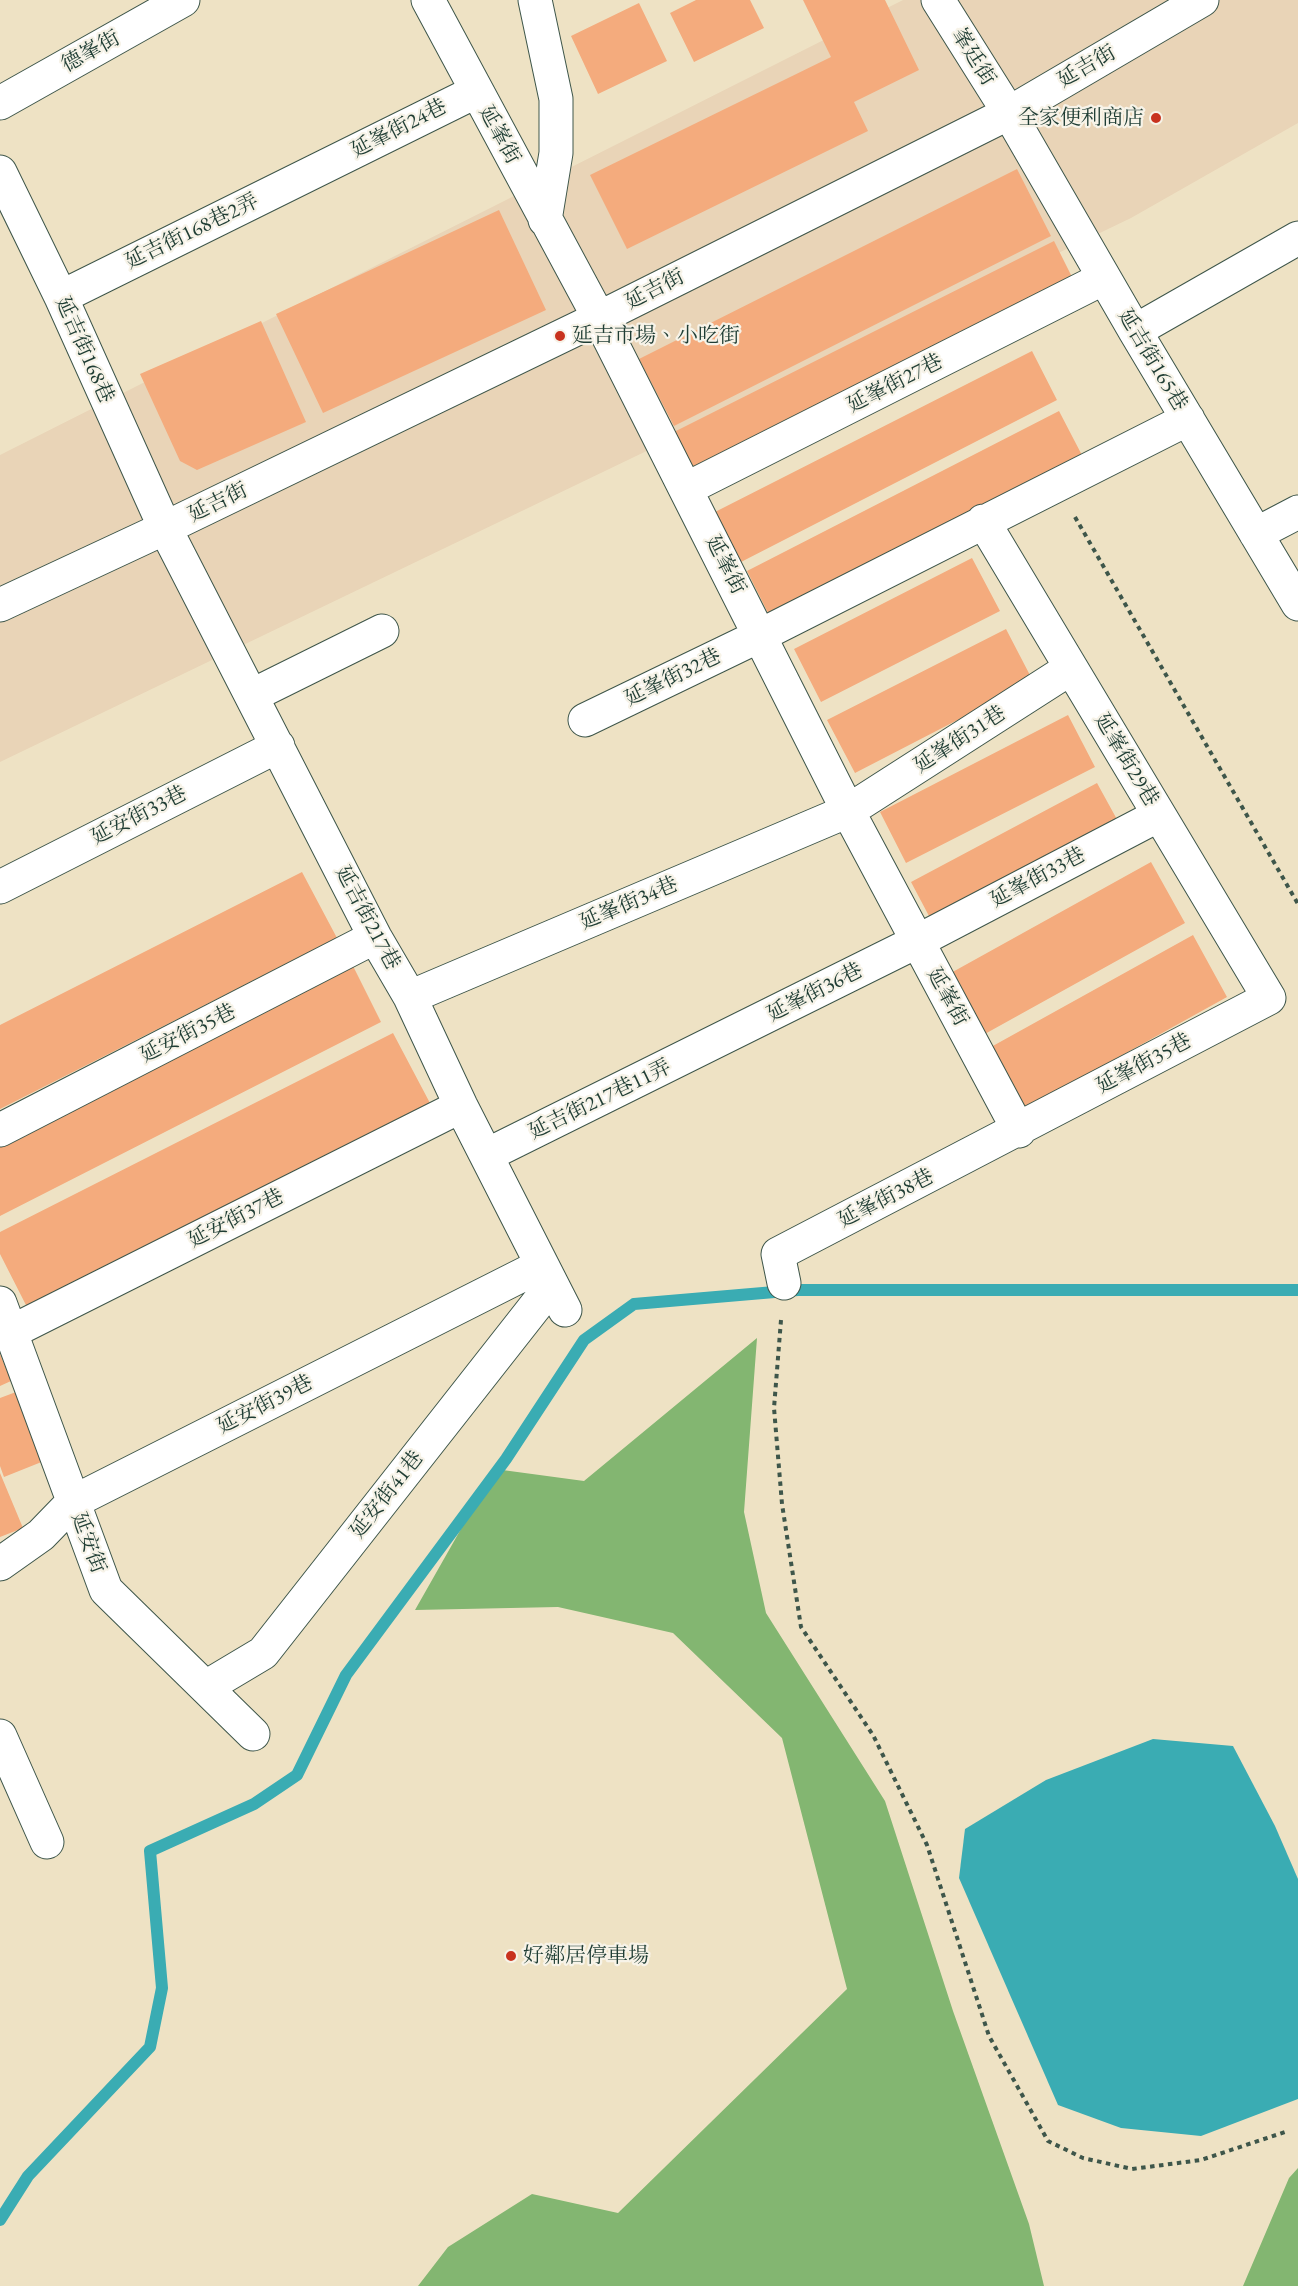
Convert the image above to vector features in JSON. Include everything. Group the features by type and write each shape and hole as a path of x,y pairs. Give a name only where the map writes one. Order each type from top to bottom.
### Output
{"street":[{"name":"德峯街","path":"0,104 183,0"},
{"name":"延峯街","path":"428,0 475,92 599,318 848,811 1019,1131"},
{"path":"535,0 556,99 556,153 545,220"},
{"name":"峯廷街","path":"938,0 1009,113"},
{"name":"延吉街","path":"0,605 165,528 599,318 1009,113 1202,0"},
{"name":"延峯街24巷","path":"324,167 475,92"},
{"name":"延吉街165巷","path":"1009,113 1104,279 1298,604"},
{"name":"延吉街168巷2弄","path":"61,297 324,167"},
{"name":"延吉街168巷","path":"0,172 61,297 165,528"},
{"path":"1135,331 1298,238"},
{"name":"延峯街27巷","path":"686,489 1104,279"},
{"path":"761,635 1188,419"},
{"path":"1256,534 1298,512"},
{"name":"延峯街29巷","path":"983,521 1269,998"},
{"name":"延吉街217巷","path":"165,528 375,937 410,997 461,1106 553,1286"},
{"path":"252,695 382,631"},
{"name":"延峯街32巷","path":"585,720 761,635"},
{"name":"延峯街31巷","path":"848,811 1071,668"},
{"name":"延安街33巷","path":"0,887 278,746"},
{"name":"延峯街34巷","path":"410,997 848,811"},
{"name":"延峯街33巷","path":"916,942 1159,815"},
{"name":"延安街35巷","path":"0,1130 375,937"},
{"name":"延峯街36巷","path":"714,1044 916,942"},
{"name":"延峯街35巷","path":"1019,1131 1269,998"},
{"name":"延吉街217巷11弄","path":"487,1155 714,1044"},
{"name":"延安街37巷","path":"5,1318 461,1106"},
{"name":"延峯街38巷","path":"784,1283 778,1254 1019,1131"},
{"name":"延安街39巷","path":"0,1564 41,1535 73,1502 553,1286"},
{"name":"延安街41巷","path":"206,1687 263,1653 553,1286"},
{"name":"延安街","path":"5,1318 106,1590 253,1734"},
{"path":"0,1736 47,1842"}],"path":[{"path":"1057,485 1298,904"},
{"path":"784,1283 774,1408 782,1504 801,1627 873,1736 927,1845 989,2036 1048,2141 1083,2158 1132,2169 1201,2160 1288,2131"}],"shaded area":[{"name":"延吉市場、小吃街","path":"903,0 1298,0 1298,123 1131,218 0,762 0,455"}],"green space":[{"path":"757,1338 744,1512 766,1613 885,1801 953,2011 1029,2224 1044,2286 418,2286 448,2247 532,2194 618,2213 847,1989 782,1738 673,1633 558,1607 415,1610 495,1469 584,1481"},
{"path":"1298,2168 1298,2286 1243,2286 1289,2178"}],"water":[{"path":"1153,1739 1233,1746 1275,1826 1298,1879 1298,2099 1201,2136 1121,2128 1058,2105 959,1878 965,1829 1046,1780"}],"building":[{"path":"696,0 750,0 764,28 694,62 670,13"},
{"path":"803,0 885,0 919,70 854,102 868,131 627,249 590,175 831,57"},
{"path":"639,3 667,61 598,94 571,36"},
{"path":"1017,169 1051,236 674,426 639,359"},
{"path":"499,210 546,310 323,413 276,314"},
{"path":"1054,241 1080,293 699,486 672,433"},
{"path":"261,321 306,422 197,470 180,461 140,374"},
{"path":"1032,351 1057,400 741,562 715,512"},
{"path":"1059,411 1085,461 772,621 747,571"},
{"path":"972,558 1000,611 821,702 794,649"},
{"path":"1006,629 1033,681 855,773 827,720"},
{"path":"1068,715 1095,767 906,863 880,812"},
{"path":"1097,783 1125,834 938,933 911,882"},
{"path":"1151,862 1185,923 983,1035 949,974"},
{"path":"302,872 337,938 0,1109 0,1025"},
{"path":"1193,935 1227,997 1025,1109 991,1047"},
{"path":"352,964 381,1022 0,1216 0,1143"},
{"path":"393,1033 431,1105 28,1309 0,1254 0,1232"},
{"path":"0,1354 11,1381 0,1386"},
{"path":"16,1392 44,1461 4,1477 0,1466 0,1398"},
{"path":"0,1473 23,1528 0,1537"}],"waterway":[{"path":"0,2220 28,2176 150,2047 162,1988 150,1851 254,1804 297,1775 346,1675 506,1459 584,1340 634,1304 798,1290 1298,1290"}],"place":[{"name":"全家便利商店","path":"1156,118"},
{"name":"延吉市場、小吃街","path":"560,336"},
{"name":"好鄰居停車場","path":"511,1956"}]}
